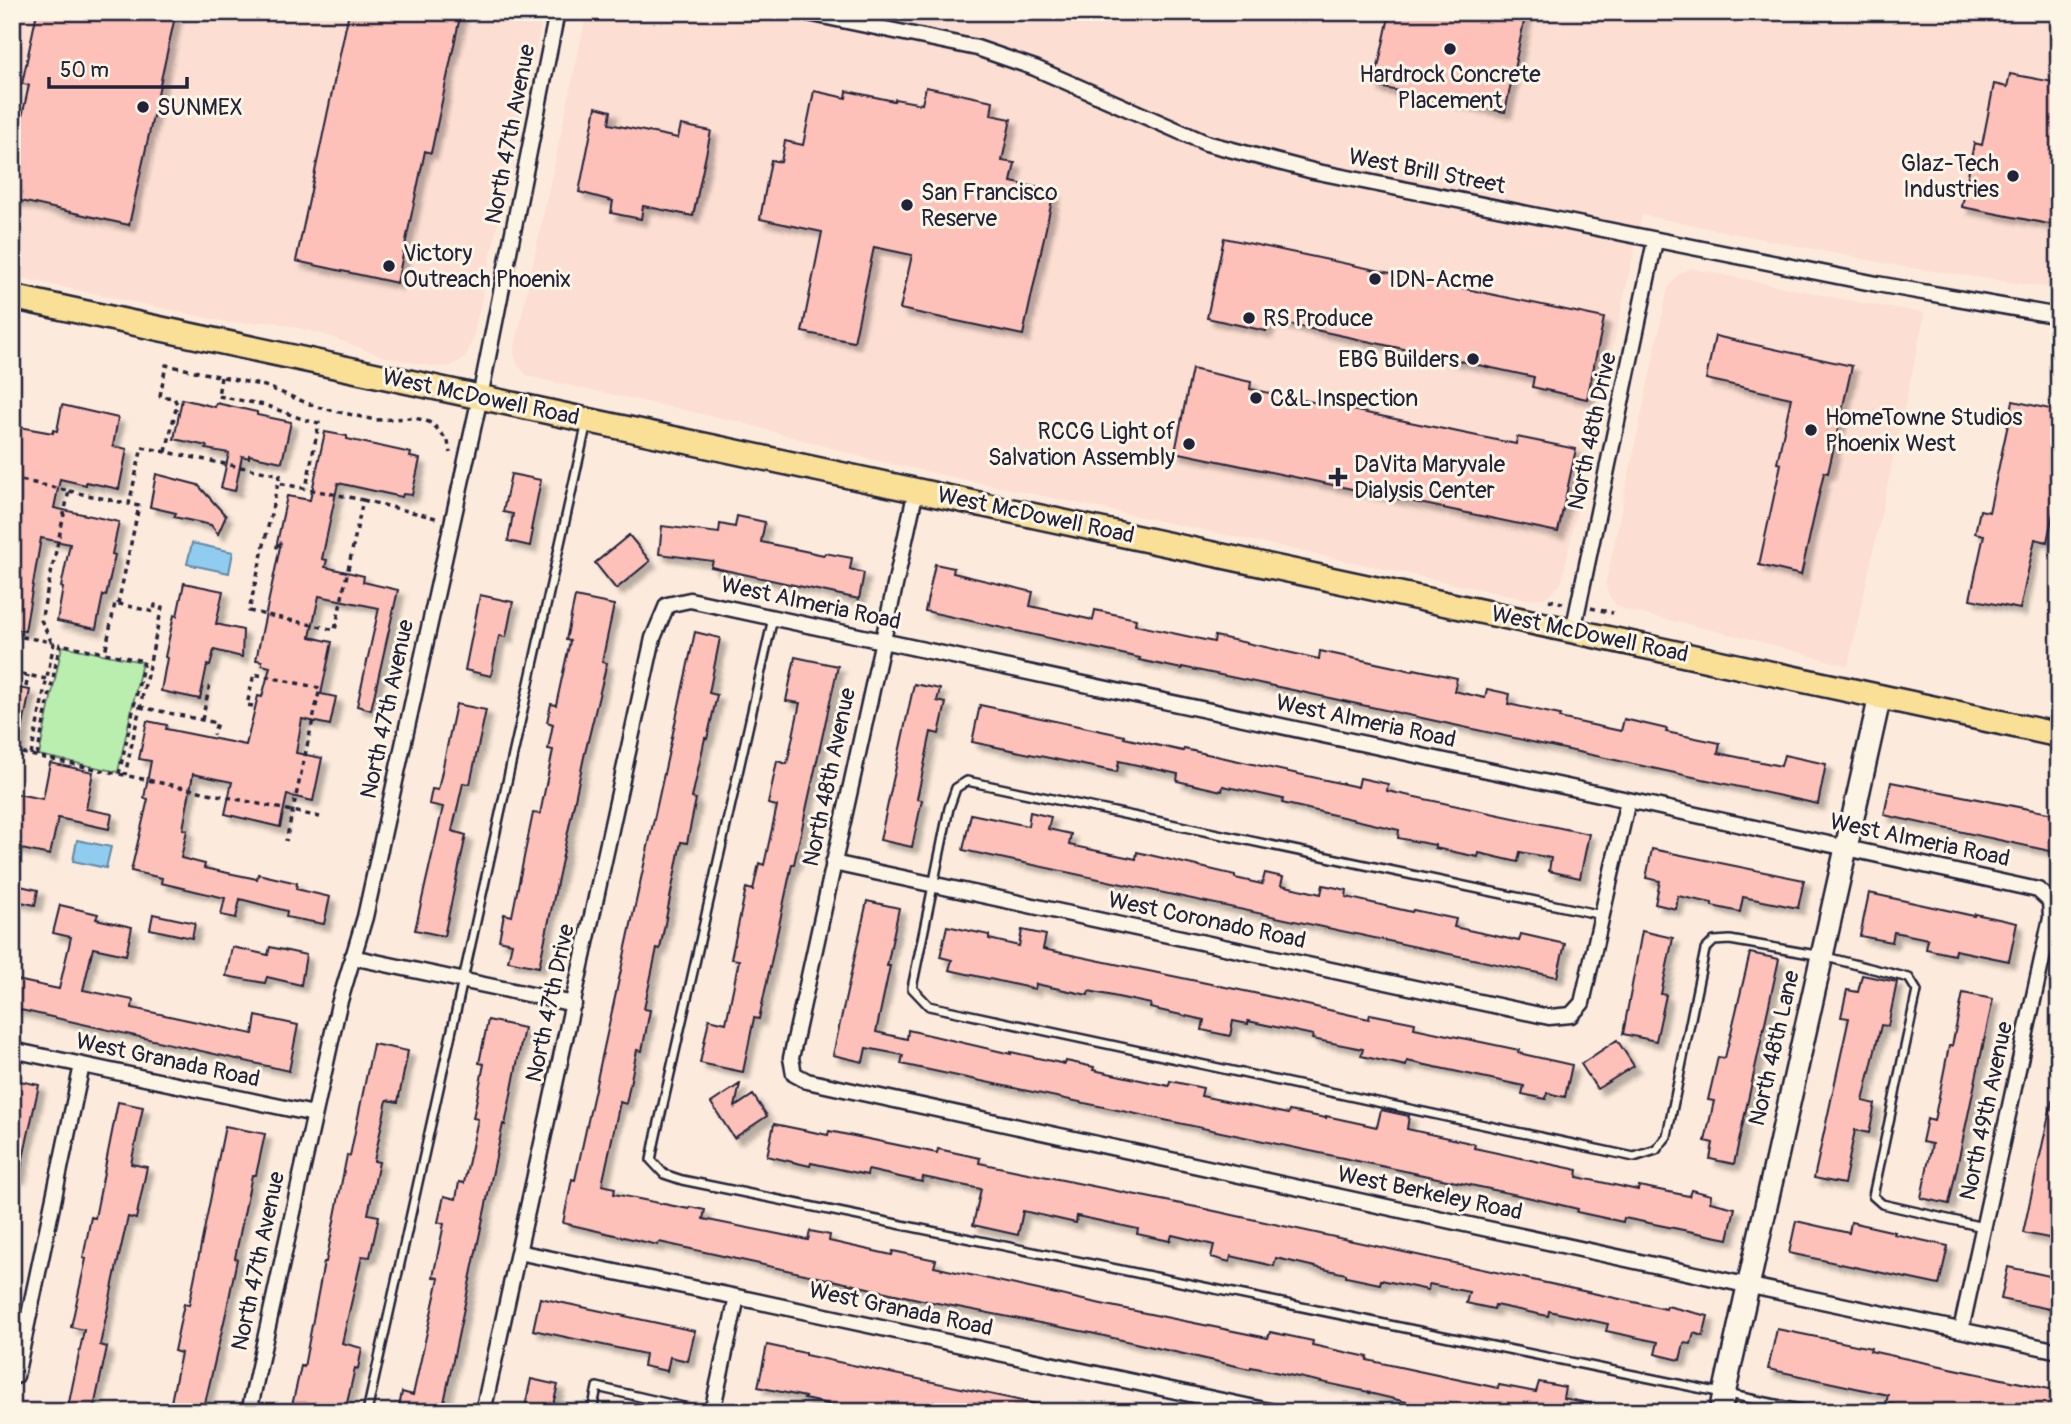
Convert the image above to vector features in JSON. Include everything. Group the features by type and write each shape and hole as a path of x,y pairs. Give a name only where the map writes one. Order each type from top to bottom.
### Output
{"main road":[{"name":"West McDowell Road","path":"12,297 2059,735"}],"street":[{"name":"North 47th Avenue","path":"249,1412 339,1004 365,917 480,397 557,12"},
{"name":"West Brill Street","path":"803,12 986,51 1035,68 1218,147 1322,173 1655,241 2059,316"},
{"name":"North 48th Drive","path":"1573,631 1655,241"},
{"name":"North 48th Avenue","path":"794,1074 791,1058 916,490"},
{"name":"West Almeria Road","path":"667,605 690,600 1628,800 2038,890 2054,902"},
{"name":"North 47th Drive","path":"484,1412 653,638 667,605"},
{"name":"North 48th Lane","path":"1722,1402 1880,696"},
{"path":"1602,915 1628,800"},
{"name":"West Coronado Road","path":"834,863 1549,1017 1571,1015 1582,1003 1602,915"},
{"name":"North 49th Avenue","path":"1961,1330 2054,902"},
{"path":"352,957 574,1004"},
{"name":"West Granada Road","path":"12,1050 314,1114"},
{"path":"16,1376 82,1065"},
{"name":"West Berkeley Road","path":"794,1074 807,1082 2059,1350"},
{"name":"West Granada Road","path":"518,1252 1274,1412"},
{"path":"712,1412 737,1297"}],"lane":[{"path":"367,1412 587,420"},
{"path":"773,618 655,1140 652,1160 664,1174 1722,1402 1815,1412"},
{"path":"1602,915 967,781 956,788 949,808 912,988 929,1006 1634,1157 1656,1150 1667,1136 1705,950 1714,941 1730,940 1822,956 1909,978 1917,991 1872,1196 1882,1204 1984,1227"},
{"path":"592,1412 597,1387 705,1412"}],"path":[{"path":"166,452 177,404 174,398 160,396 166,365 265,386 317,407 363,417 424,420 433,424 448,441 450,456"},
{"path":"221,377 218,396 265,405 319,423 306,488"},
{"path":"130,504 142,447 280,475 248,611 335,630 363,500"},
{"path":"12,478 139,506 118,604"},
{"path":"278,482 436,518 439,506"},
{"path":"34,755 53,643 41,620 69,491"},
{"path":"105,653 115,603 154,612 155,606 162,607 125,775"},
{"path":"22,636 144,661 119,774"},
{"path":"34,755 60,644"},
{"path":"12,672 46,680"},
{"path":"253,706 247,705 254,674 320,688 286,841"},
{"path":"26,687 28,675"},
{"path":"202,720 210,684"},
{"path":"140,707 217,723 214,736"},
{"path":"12,751 320,817"}],"shaded area":[{"path":"12,12 544,12 472,342 465,358 451,366 436,367 382,356 320,333 273,322 231,323 12,276"},
{"path":"587,12 2028,12 2059,24 2059,289 1898,266 1642,215 1561,584 1543,598 1526,599 869,459 740,422 527,375 517,364 514,352"},
{"path":"1690,268 1925,313 1848,666 1751,639 1625,610 1615,604 1607,592 1606,583 1668,288 1677,276"}],"green space":[{"path":"62,646 142,662 118,772 39,755"}],"water":[{"path":"192,543 233,552 229,573 187,564"},
{"path":"77,840 111,847 106,868 73,861"}],"building":[{"path":"37,12 176,12 129,225 12,199 12,162 29,85 22,84"},
{"path":"349,12 461,12 431,153 425,151 397,283 296,261"},
{"name":"Hardrock Concrete Placement","path":"1390,12 1526,12 1505,112 1374,86"},
{"name":"Glaz-Tech Industries","path":"2010,74 2059,83 2059,226 1962,207 1974,143 1982,145 1994,84 2007,87"},
{"name":"San Francisco Reserve","path":"926,87 993,101 991,115 1011,119 1002,161 1015,163 1011,182 1054,191 1023,335 900,309 912,255 874,247 854,342 802,332 822,232 760,219 771,160 781,162 785,141 803,145 814,91 846,98 847,91 922,104"},
{"path":"596,107 611,111 609,124 678,138 681,125 711,131 693,216 643,206 641,219 611,213 613,201 579,192"},
{"path":"1224,238 1604,318 1587,399 1532,387 1534,377 1269,320 1266,331 1207,318"},
{"name":"HomeTowne Studios Phoenix West","path":"1715,336 1852,366 1801,575 1759,565 1781,464 1777,463 1791,398 1706,379"},
{"path":"1192,369 1251,382 1250,389 1516,444 1517,437 1576,449 1558,532 1175,452"},
{"path":"182,399 215,407 216,403 291,422 282,462 242,456 235,491 221,488 229,453 174,439"},
{"path":"2013,401 2059,411 2059,484 2047,542 2035,539 2020,609 1970,599 1984,535 1975,533 1980,510 1989,512"},
{"path":"62,405 118,418 113,446 127,449 119,489 60,479 54,508 119,522 106,596 103,595 96,629 57,621 70,544 41,538 25,631 12,629 12,460 19,427 53,433 53,430 57,431"},
{"path":"325,432 411,453 410,457 420,459 412,495 403,494 402,497 338,483 322,559 327,560 325,567 364,576 363,582 398,590 371,710 357,706 379,608 319,596 310,637 332,642 321,694 336,697 330,725 302,719 296,753 322,758 313,801 287,795 280,827 225,814 232,782 193,774 183,829 187,830 181,858 205,864 204,868 257,879 258,874 297,883 296,889 330,897 324,924 286,917 287,911 240,899 236,918 221,915 225,898 161,883 162,878 131,871 148,799 144,798 151,761 139,759 147,721 167,725 166,729 246,745 258,696 262,697 270,667 256,660 281,542 276,548 287,496 310,500"},
{"path":"156,474 198,485 226,516 218,534 211,525 174,517 176,513 150,507"},
{"path":"511,474 541,480 530,546 508,541 513,514 503,512"},
{"path":"737,516 765,522 761,542 852,558 850,569 864,573 859,599 711,567 713,561 659,554 662,526 719,533 720,524 735,527"},
{"path":"629,535 650,561 616,589 595,563"},
{"path":"935,564 954,568 953,573 1033,592 1030,606 1093,620 1095,610 1136,619 1135,625 1214,642 1215,636 1319,659 1320,651 1413,671 1414,669 1457,678 1454,691 1485,698 1487,689 1510,694 1508,704 1560,715 1559,718 1621,731 1624,719 1667,729 1666,732 1720,743 1718,753 1781,766 1784,755 1826,764 1818,804 1288,689 1139,660 1140,658 925,611"},
{"path":"184,583 223,591 216,624 243,630 242,657 214,650 210,666 207,665 200,699 161,691 167,658 165,657"},
{"path":"480,595 513,602 506,637 499,636 491,676 465,670"},
{"path":"575,597 614,605 602,662 607,663 539,967 508,961 512,943 499,940 504,914 512,916 533,813 540,814 553,750 548,749 553,724 547,722 551,704 556,705 570,641 566,640"},
{"path":"695,632 720,638 709,693 717,695 692,798 696,799 687,843 681,842 660,949 657,948 644,1009 650,1010 642,1051 637,1050 626,1104 620,1102 602,1185 615,1188 614,1194 705,1210 703,1219 808,1240 810,1231 830,1235 829,1241 892,1255 893,1251 936,1260 934,1267 1268,1338 1270,1332 1313,1341 1312,1345 1368,1357 1367,1360 1498,1388 1499,1385 1536,1392 1539,1382 1565,1387 1563,1398 1599,1405 1598,1412 1448,1412 1369,1392 563,1223 572,1179 575,1180"},
{"path":"795,657 838,666 759,1019 754,1018 743,1072 700,1063 709,1019 726,1023 739,960 731,959 746,888 753,890 759,863 764,865 777,806 768,804 777,761 787,764 800,703 786,701"},
{"path":"914,684 940,689 937,701 946,703 939,734 931,732 917,799 922,800 912,847 880,840"},
{"path":"12,687 30,690 19,746 12,746"},
{"path":"456,704 486,710 470,784 463,783 452,831 466,835 444,936 415,930 443,807 429,804 432,789 438,790"},
{"path":"980,705 1358,787 1360,778 1388,784 1387,791 1589,834 1580,878 1549,871 1551,858 1520,852 1518,862 1479,853 1478,857 1435,848 1435,845 1398,838 1399,830 1282,803 1283,799 1223,786 1222,791 1177,781 1178,774 1119,761 1117,772 972,742"},
{"path":"50,763 93,772 86,809 112,814 109,829 58,818 50,855 12,847 12,793 43,799"},
{"path":"1891,782 2059,815 2059,853 1884,815"},
{"path":"1030,812 1051,817 1048,829 1071,834 1069,845 1136,859 1137,852 1262,884 1265,873 1283,877 1281,885 1321,894 1323,885 1347,890 1346,897 1456,919 1454,927 1519,941 1521,934 1565,944 1557,977 963,850 971,814 1028,826"},
{"path":"1652,849 1804,880 1798,908 1743,897 1740,912 1678,896 1676,909 1655,904 1660,881 1646,878"},
{"path":"12,884 38,890 35,905 12,900"},
{"path":"1869,893 2017,923 2009,961 1955,950 1954,955 1926,949 1928,939 1894,932 1892,942 1860,936"},
{"path":"867,901 899,908 876,1032 907,1039 908,1030 1011,1054 1094,1067 1093,1070 1169,1086 1170,1081 1203,1088 1201,1096 1288,1114 1289,1111 1326,1116 1377,1127 1381,1110 1409,1116 1407,1129 1475,1144 1474,1148 1578,1170 1577,1177 1638,1190 1639,1186 1689,1196 1691,1190 1711,1195 1710,1202 1735,1208 1728,1239 1624,1218 1623,1222 1527,1197 901,1064 903,1055 866,1048 863,1062 833,1055"},
{"path":"60,905 98,914 96,919 132,927 126,955 93,948 83,990 133,1000 132,1008 253,1034 256,1016 298,1025 289,1071 12,1008 12,979 59,989 71,937 53,933"},
{"path":"153,914 195,923 192,938 150,929"},
{"path":"947,926 989,935 989,939 1019,946 1022,930 1046,935 1043,949 1369,1019 1370,1014 1415,1023 1414,1028 1519,1050 1518,1053 1572,1065 1565,1097 1547,1093 1546,1099 1522,1094 1524,1086 1407,1061 1406,1066 1361,1056 1363,1049 1312,1039 1313,1035 1248,1021 1248,1024 1233,1021 1230,1036 1202,1030 1204,1020 1150,1008 1151,1004 1089,991 1088,995 1036,984 1035,989 949,970 952,960 940,957"},
{"path":"1642,931 1673,938 1661,994 1666,995 1656,1041 1623,1034"},
{"path":"232,947 268,955 270,947 306,955 301,985 267,977 265,983 226,976"},
{"path":"1750,953 1779,959 1734,1164 1710,1159 1713,1143 1705,1141 1714,1101 1708,1100 1718,1057 1725,1058"},
{"path":"1862,975 1897,982 1888,1026 1881,1025 1863,1101 1875,1104 1869,1133 1855,1130 1844,1184 1814,1178 1849,1018 1841,1017 1847,990 1858,992"},
{"path":"1963,993 1993,999 1949,1204 1921,1198 1932,1144 1922,1142 1927,1119 1934,1121"},
{"path":"488,1020 524,1028 442,1412 398,1412 402,1392 413,1395 439,1278 433,1277 444,1224 438,1222 444,1196 456,1199 459,1182 464,1183 478,1119 473,1118 484,1064 479,1063"},
{"path":"1617,1040 1634,1066 1597,1089 1581,1064"},
{"path":"373,1044 408,1051 398,1102 387,1100 374,1161 379,1162 368,1214 379,1216 370,1257 362,1256 342,1343 362,1348 358,1369 355,1368 345,1412 300,1412 291,1410 301,1366 304,1367 324,1262 347,1155 350,1156"},
{"path":"15,1080 39,1085 19,1177 12,1177 12,1092"},
{"path":"740,1084 735,1107 753,1095 767,1116 734,1138 711,1103"},
{"path":"2052,1101 2059,1102 2059,1240 2023,1233"},
{"path":"118,1102 143,1107 131,1164 147,1167 136,1219 128,1217 117,1265 100,1345 107,1347 93,1412 67,1412 84,1330 71,1327 86,1259 83,1258 91,1217 95,1218"},
{"path":"774,1124 828,1135 829,1131 937,1153 938,1149 980,1158 979,1163 1708,1316 1703,1336 1694,1333 1691,1344 1684,1343 1680,1360 1655,1354 1658,1342 1606,1331 1608,1324 1549,1311 1548,1316 1495,1305 1494,1309 1466,1303 1469,1292 1429,1284 1428,1290 1381,1280 1380,1284 1276,1258 1274,1266 1231,1256 1230,1262 1211,1257 1214,1245 1172,1235 1170,1241 1137,1234 1138,1229 1077,1216 1076,1223 1023,1211 1018,1235 973,1225 981,1189 923,1177 922,1182 868,1170 867,1175 767,1156"},
{"path":"225,1126 265,1134 256,1175 252,1175 226,1313 203,1412 169,1412 181,1353 174,1351 184,1304 189,1305"},
{"path":"1796,1221 1849,1233 1851,1222 1948,1246 1939,1285 1789,1253"},
{"path":"2008,1267 2059,1278 2059,1311 2001,1299"},
{"path":"540,1298 695,1331 688,1361 670,1357 667,1371 643,1366 645,1354 533,1330"},
{"path":"1777,1329 2059,1391 2059,1412 1989,1412 1970,1408 1969,1412 1930,1412 1886,1403 1888,1395 1768,1369"},
{"path":"767,1345 1041,1405 1040,1412 920,1412 890,1405 888,1412 881,1412 804,1399 805,1397 758,1387"},
{"path":"531,1379 558,1385 551,1412 524,1412"}],"place":[{"name":"Hardrock Concrete Placement","path":"1450,49"},
{"name":"SUNMEX","path":"143,107"},
{"name":"Glaz-Tech Industries","path":"2013,176"},
{"name":"San Francisco Reserve","path":"907,205"},
{"name":"Victory Outreach Phoenix","path":"389,266"},
{"name":"IDN-Acme","path":"1375,279"},
{"name":"RS Produce","path":"1249,318"},
{"name":"EBG Builders","path":"1473,359"},
{"name":"C&L Inspection","path":"1256,398"},
{"name":"HomeTowne Studios Phoenix West","path":"1811,430"},
{"name":"RCCG Light of Salvation Assembly","path":"1189,444"},
{"name":"DaVita Maryvale Dialysis Center","path":"1338,477"}]}
